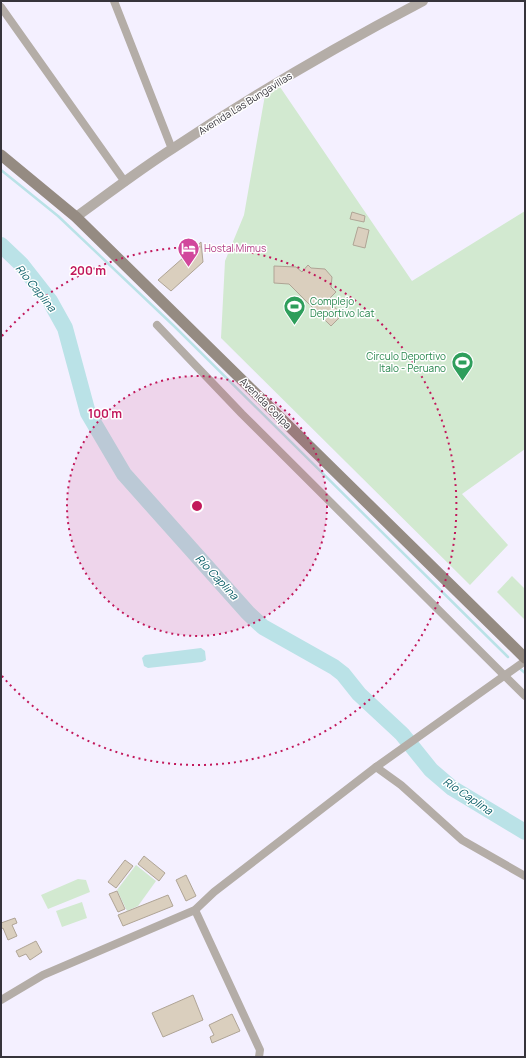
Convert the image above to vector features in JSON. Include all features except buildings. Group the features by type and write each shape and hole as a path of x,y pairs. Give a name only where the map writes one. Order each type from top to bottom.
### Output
{"main road":[{"name":"Avenida Collpa","path":"1,155 76,217 525,658"}],"street":[{"path":"114,1 172,149"},
{"name":"Avenida Las Bungavillas","path":"76,217 172,149 291,74 359,34 423,1"},
{"path":"1,7 125,182"},
{"path":"157,325 242,414 506,675 525,696"},
{"path":"1,1000 43,975 195,910 214,892 376,767 525,661"},
{"path":"376,767 401,785 462,840 525,876"},
{"path":"195,910 260,1050 259,1057"}],"shaded area":[{"name":"Complejo Deportivo Icat","path":"278,84 412,281 525,211 525,449 462,494 508,545 470,585 221,338 225,261 244,215 265,95"},
{"path":"512,576 525,589 525,620 497,592"},
{"path":"201,648 205,651 206,660 202,662 148,668 144,666 142,658 145,655"},
{"path":"136,865 156,881 138,906 127,911 117,890"},
{"path":"78,879 86,880 90,892 48,909 41,895"},
{"path":"82,902 87,918 62,927 56,911"}],"waterway":[{"path":"1,170 58,216 174,326 508,657"},
{"name":"Río Caplina","path":"1,245 21,264 50,301 65,328 88,413 124,474 248,613 263,627 334,667 343,674 359,694 402,734 431,770 452,788 525,832"},
{"path":"518,667 525,673"}],"place":[{"name":"Hostal Mimus","path":"189,268"},
{"name":"Complejo Deportivo Icat","path":"294,326"},
{"name":"Circulo Deportivo Italo - Peruano","path":"462,382"}]}
